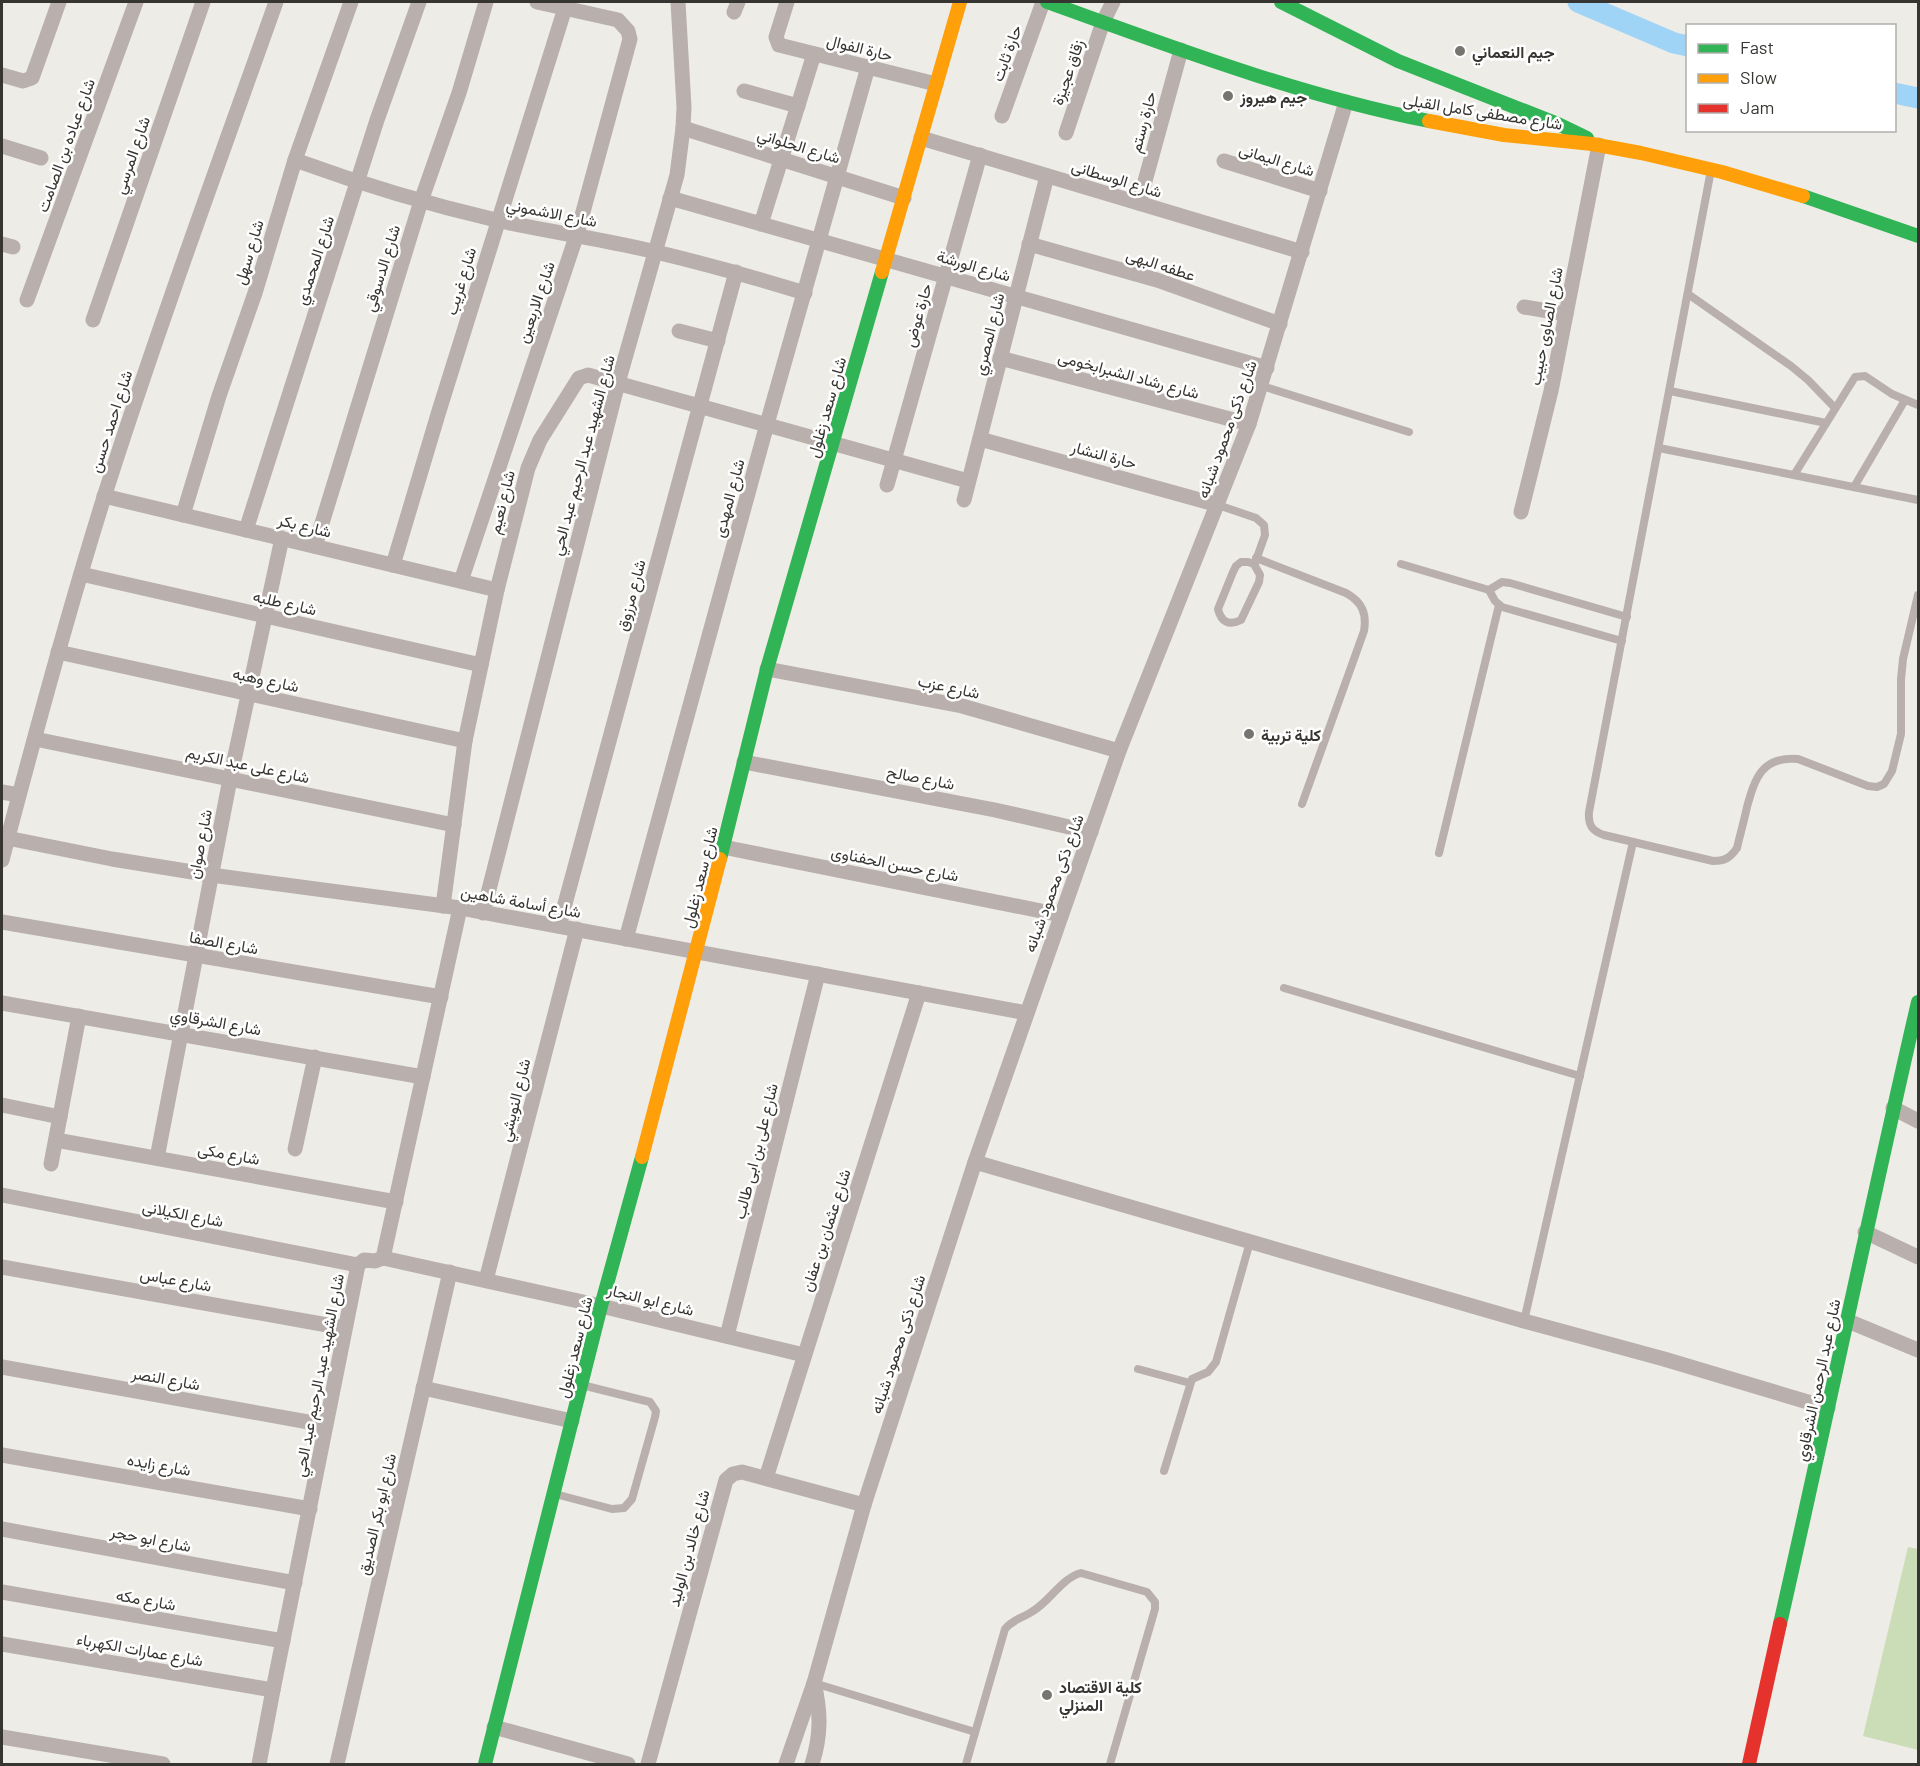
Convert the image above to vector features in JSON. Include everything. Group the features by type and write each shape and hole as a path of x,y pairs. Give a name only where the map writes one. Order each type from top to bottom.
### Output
{"street":[{"path":"2,75 23,81 29,80 33,75 59,2"},
{"name":"شارع عباده بن الصامت","path":"27,300 136,2"},
{"name":"شارع المرسي","path":"93,320 203,2"},
{"name":"شارع احمد حسن","path":"2,860 58,652 105,496 167,305 276,2"},
{"name":"شارع سهل","path":"183,515 211,420 255,293 295,160 351,2"},
{"name":"شارع المحمدي","path":"246,530 377,120 419,2"},
{"name":"شارع الدسوقي","path":"315,546 421,201 459,93 486,2"},
{"path":"537,2 561,6"},
{"name":"شارع الشهيد عبد الرحيم عبد الحي","path":"483,913 618,383 677,175 683,128 678,2"},
{"name":"حارة الفوال","path":"787,2 776,37 779,45 936,84"},
{"name":"شارع سعد زغلول","path":"485,1764 601,1305 697,952 768,669 960,2"},
{"name":"شارع مصطفى كامل القبلى","path":"1045,2 1180,50 1346,102 1471,129 1534,139 1599,145 1711,169 1792,191 1918,236"},
{"name":"حارة ثابت","path":"1002,116 1045,2"},
{"name":"زقاق عجيزة","path":"1066,133 1103,22 1113,2"},
{"path":"1281,2 1398,61 1558,124 1599,145"},
{"name":"شارع الاربعين","path":"460,581 578,234 628,46 628,31 618,20 561,6"},
{"name":"شارع غريب","path":"393,565 561,6"},
{"name":"حارة رستم","path":"1139,203 1180,50"},
{"path":"761,224 814,54"},
{"name":"شارع المهدى","path":"626,939 767,424 868,68"},
{"path":"744,91 798,106"},
{"name":"شارع ذكى محمود شبانه","path":"786,1764 814,1683 864,1505 975,1162 1119,752 1249,424 1346,102"},
{"name":"شارع الحلواني","path":"683,128 904,198"},
{"name":"شارع الوسطانى","path":"921,138 1302,252"},
{"name":"شارع الصاوى حبيب","path":"1521,512 1551,391 1599,145"},
{"path":"2,146 41,158"},
{"name":"حارة عوض","path":"887,485 980,155"},
{"name":"شارع الاشموني","path":"295,160 357,183 421,201 498,220 656,251 805,293"},
{"name":"شارع اليمانى","path":"1224,162 1320,190"},
{"name":"شارع المصري","path":"964,500 1047,176"},
{"name":"شارع الورشة","path":"670,198 1267,368"},
{"name":"عطفه البهى","path":"1029,244 1156,280 1280,324"},
{"name":"شارع مرزوق","path":"559,926 736,272"},
{"path":"1524,307 1566,314"},
{"path":"680,331 718,340"},
{"name":"شارع رشاد الشبرابخومى","path":"1000,358 1249,424"},
{"name":"شارع نعيم","path":"443,906 465,741 497,590 528,468 540,440 579,378 588,375 968,481"},
{"name":"حارة النشار","path":"980,439 1218,505"},
{"name":"شارع بكر","path":"105,496 497,590"},
{"name":"شارع صوان","path":"157,1158 230,779 282,538"},
{"name":"شارع طلبه","path":"81,574 481,665"},
{"name":"شارع وهبه","path":"58,652 465,741"},
{"name":"شارع عزب","path":"768,669 962,706 1119,752"},
{"name":"شارع على عبد الكريم","path":"34,739 454,825"},
{"name":"شارع صالح","path":"744,762 995,810 1090,832"},
{"path":"2,792 19,795"},
{"name":"شارع أسامة شاهين","path":"8,838 112,859 211,875 460,908 1027,1012"},
{"name":"شارع حسن الحفناوى","path":"723,847 1060,915"},
{"path":"383,1258 460,908"},
{"name":"شارع الصفا","path":"2,922 441,997"},
{"name":"شارع النويشي","path":"486,1280 576,929"},
{"name":"شارع على بن ابى طالب","path":"727,1336 818,974"},
{"name":"شارع عثمان بن عفان","path":"766,1478 919,993"},
{"name":"شارع عبد الرحمن الشرقاوي","path":"1749,1764 1848,1322 1865,1232 1918,1002"},
{"name":"شارع الشرقاوي","path":"2,1003 423,1077"},
{"path":"51,1164 79,1016"},
{"path":"296,1149 315,1058"},
{"path":"2,1105 60,1117"},
{"path":"1893,1108 1918,1121"},
{"name":"شارع مكى","path":"56,1140 396,1202"},
{"path":"975,1162 1828,1408"},
{"name":"شارع الكيلانى","path":"2,1195 358,1265"},
{"path":"1865,1232 1918,1257"},
{"name":"شارع الشهيد عبد الرحيم عبد الحي","path":"259,1764 358,1265 364,1260 379,1261 383,1258"},
{"name":"شارع ابو النجار","path":"383,1258 601,1305 804,1356"},
{"name":"شارع عباس","path":"2,1267 344,1328"},
{"name":"شارع ابو بكر الصديق","path":"339,1764 450,1272"},
{"path":"1848,1322 1918,1350"},
{"name":"شارع النصر","path":"2,1367 325,1425"},
{"path":"423,1388 572,1420"},
{"name":"شارع زايده","path":"2,1455 310,1509"},
{"name":"شارع خالد بن الوليد","path":"648,1764 726,1480 733,1474 742,1472 864,1505"},
{"name":"شارع ابو حجر","path":"2,1529 295,1583"},
{"name":"شارع مكه","path":"2,1592 283,1641"},
{"name":"شارع عمارات الكهرباء","path":"2,1644 273,1690"},
{"name":"شارع ذكى محمود شبانه","path":"812,1764 819,1740 820,1721 819,1702 814,1683"},
{"path":"494,1727 628,1764"},
{"path":"2,1737 163,1764"}],"lane":[{"path":"1711,169 1588,820 1591,827 1596,832 1633,842 1713,861 1723,861 1732,856 1737,848 1754,783 1762,770 1774,761 1787,758 1798,759 1868,786 1877,787 1884,784 1892,771 1901,734 1903,659 1918,595"},
{"path":"1688,294 1791,366 1835,408"},
{"path":"1794,475 1851,381 1865,376 1905,400 1918,405"},
{"path":"1262,386 1409,432"},
{"path":"1670,391 1826,423"},
{"path":"1854,487 1905,400"},
{"path":"1659,448 1918,500"},
{"path":"1218,505 1256,518 1264,525 1265,536 1255,561 1260,575 1259,582 1241,620 1235,623 1223,620 1218,609 1236,566 1242,562 1255,561 1346,593 1356,598 1363,608 1366,619 1364,631 1302,804"},
{"path":"1401,564 1490,590 1499,605 1622,641"},
{"path":"1490,590 1502,582 1510,583 1627,617"},
{"path":"1439,853 1499,605"},
{"path":"1524,1321 1633,842"},
{"path":"1284,988 1580,1076"},
{"path":"1164,1471 1190,1383 1197,1375 1208,1372 1216,1362 1250,1242"},
{"path":"1138,1369 1190,1383"},
{"path":"554,1493 612,1509 624,1508 632,1499 655,1417 656,1411 650,1402 581,1385"},
{"path":"966,1764 1005,1629 1014,1620 1037,1608 1072,1577 1086,1574 1147,1592 1155,1602 1155,1609 1110,1764"},
{"path":"814,1683 975,1732"}],"green space":[{"path":"1908,1547 1918,1549 1918,1750 1863,1736"}],"waterway":[{"path":"1578,2 1674,43 1686,46"},
{"path":"1896,93 1918,98"}],"traffic: fast":[{"path":"1047,2 1188,53 1284,84 1429,121"},
{"path":"1281,2 1398,61 1558,124 1587,138"},
{"path":"1803,196 1918,236"},
{"path":"720,859 767,669 882,272"},
{"path":"1780,1624 1918,1002"},
{"path":"485,1764 601,1306 642,1157"}],"traffic: slow":[{"path":"882,272 960,2"},
{"path":"1429,121 1504,135 1592,144 1641,153 1722,172 1803,196"},
{"path":"642,1157 720,859"}],"traffic: jam":[{"path":"1749,1764 1780,1624"}],"place":[{"name":"جيم النعماني","path":"1460,51"},
{"name":"جيم هيروز","path":"1228,96"},
{"name":"كلية تربية","path":"1249,734"},
{"name":"كلية الاقتصاد المنزلي","path":"1047,1695"}]}
